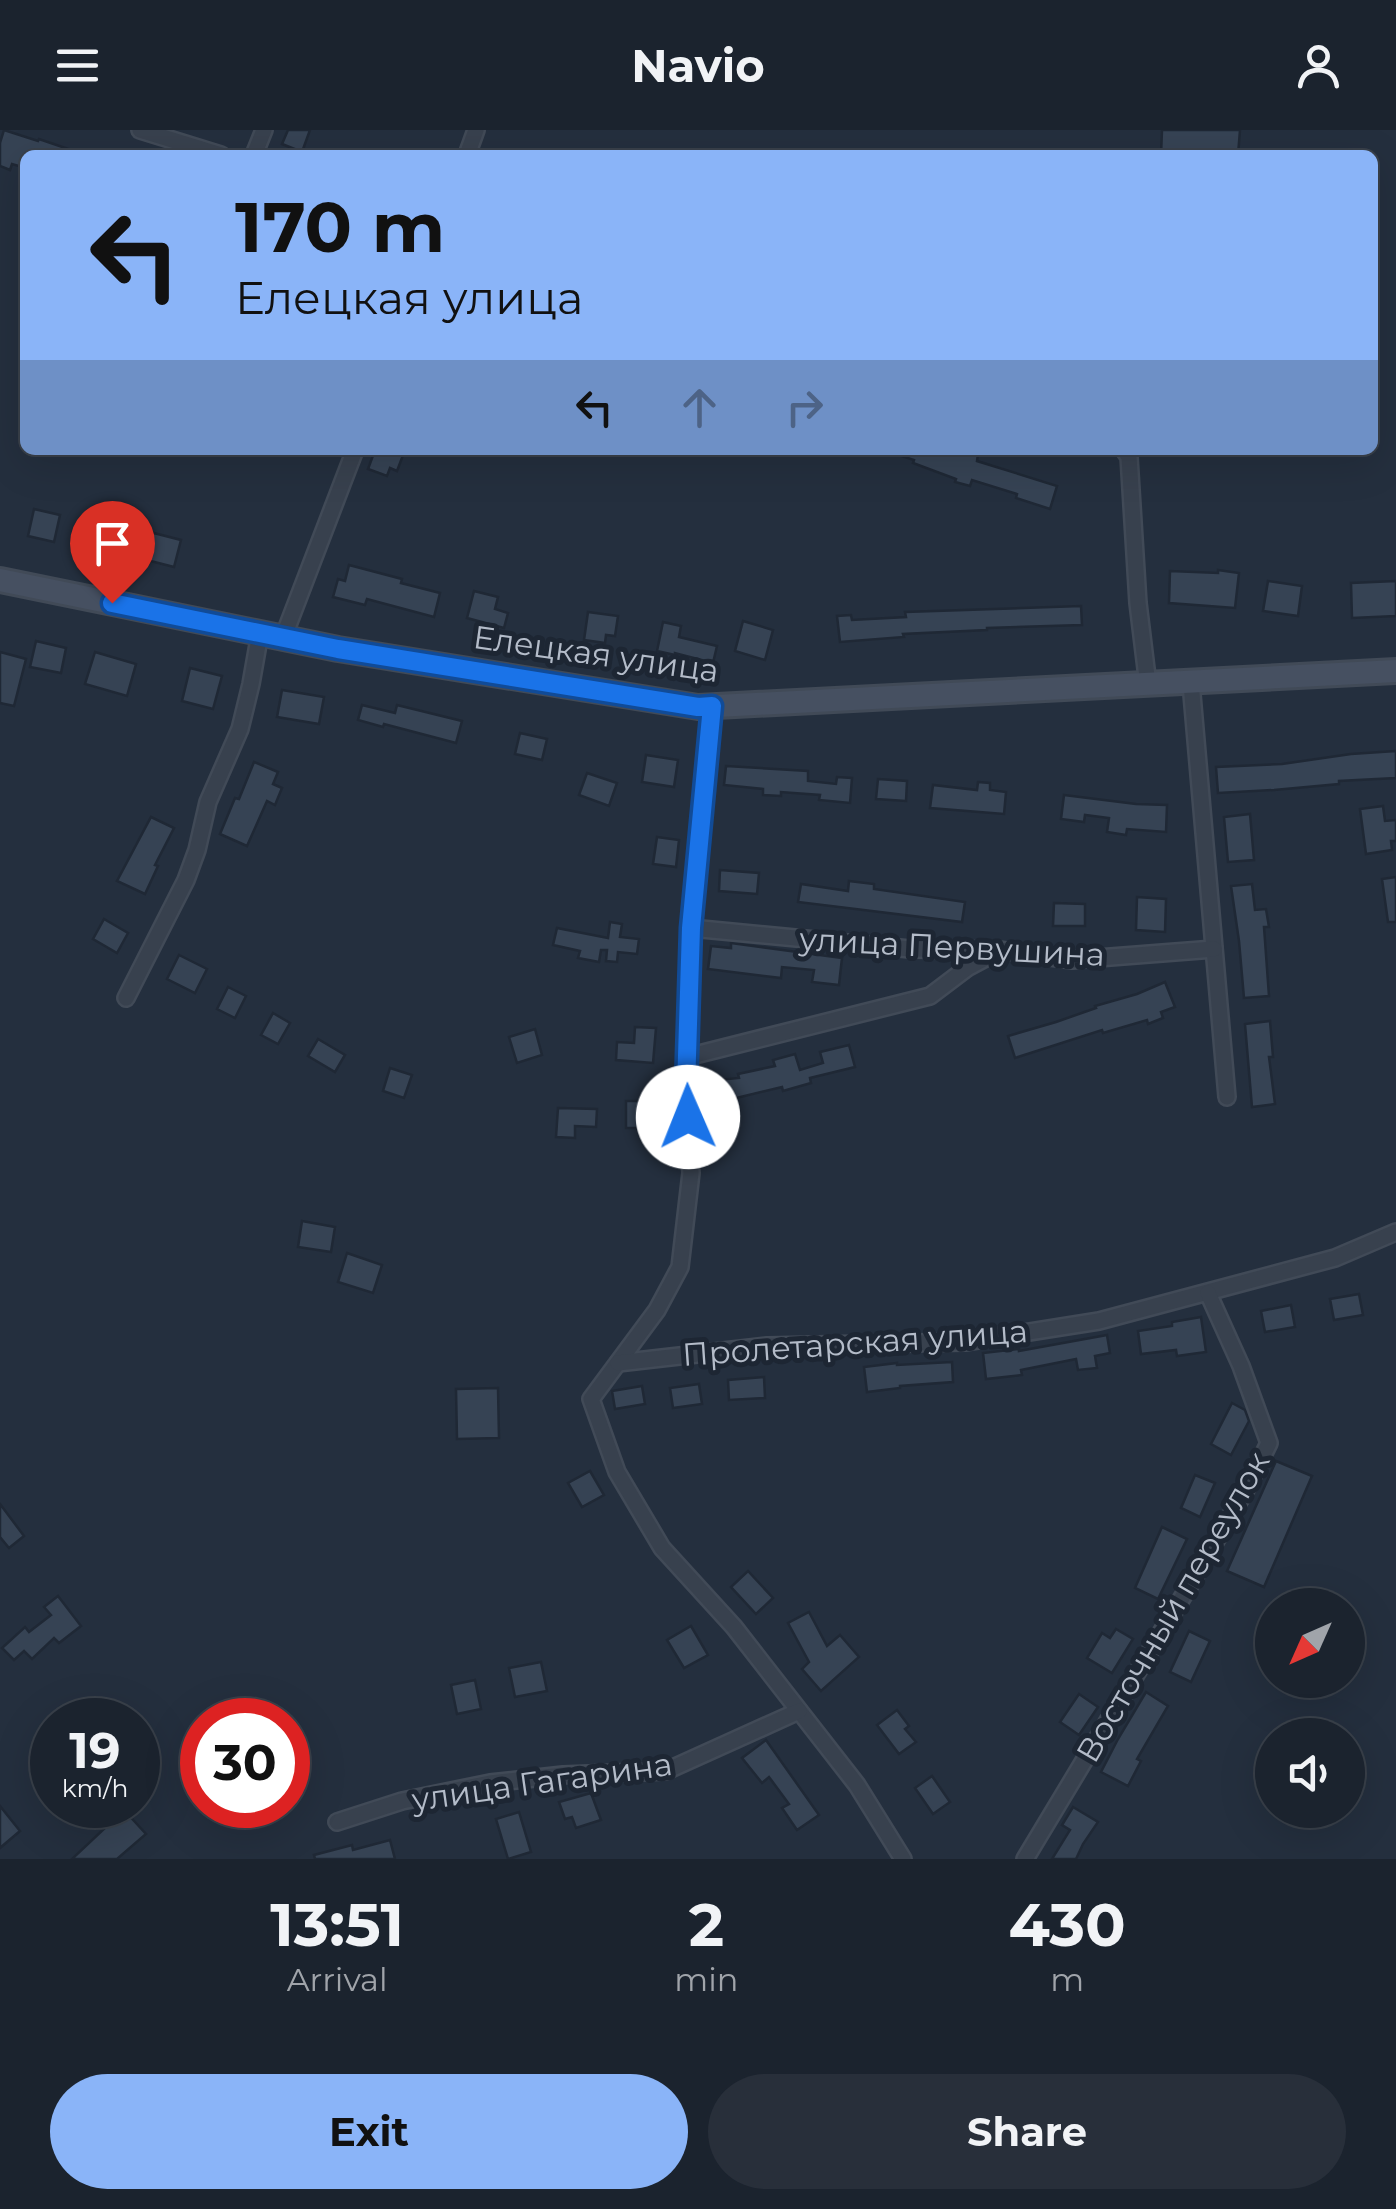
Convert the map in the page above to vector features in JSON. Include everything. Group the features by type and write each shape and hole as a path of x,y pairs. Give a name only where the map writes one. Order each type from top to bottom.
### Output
{"main road":[{"name":"Елецкая улица","path":"0,580 338,649 698,707 1396,671"}],"street":[{"path":"140,130 205,150"},
{"path":"126,998 186,880 198,850 208,802 240,728 252,684 353,455"},
{"path":"1128,455 1148,685"},
{"path":"1191,683 1227,1097"},
{"path":"712,706 691,928 686,1057 691,1173 680,1267 656,1310 591,1400 617,1472 662,1548 734,1627 858,1785 903,1859"},
{"name":"улица Первушина","path":"691,928 910,949 1000,950 1072,960 1214,950"},
{"path":"686,1057 930,996 967,968 1000,950"},
{"name":"Пролетарская улица","path":"618,1363 768,1346 964,1342 1099,1321 1335,1258 1396,1232"},
{"name":"Восточный переулок","path":"1025,1859 1248,1486 1269,1443 1241,1366 1208,1293"},
{"name":"улица Гагарина","path":"336,1822 402,1800 490,1782 666,1771 799,1710"}],"building":[{"path":"4,130 71,150 20,150 20,166 12,164 10,170 0,166"},
{"path":"288,130 310,130 303,150 282,144"},
{"path":"1162,130 1240,130 1238,150 1161,150"},
{"path":"373,455 403,455 397,471 390,468 387,476 368,469"},
{"path":"899,455 978,455 977,461 1057,486 1050,509 972,480 970,486 955,482 956,479 913,463 914,460"},
{"path":"34,509 60,515 54,542 28,536"},
{"path":"99,519 181,540 174,567 93,544"},
{"path":"349,565 440,593 434,617 367,599 365,605 333,597 338,579 345,581"},
{"path":"1170,571 1239,573 1235,608 1169,603"},
{"path":"1268,581 1302,586 1298,616 1263,611"},
{"path":"1396,581 1396,616 1352,618 1351,583"},
{"path":"474,591 498,597 495,609 508,613 504,628 467,618"},
{"path":"1081,606 1082,625 987,628 840,642 837,616 851,615 852,620 906,617 905,612"},
{"path":"588,612 618,616 615,636 606,635 605,643 584,640"},
{"path":"743,621 773,630 765,660 735,651"},
{"path":"663,622 681,626 679,637 717,646 713,663 657,651"},
{"path":"36,641 66,648 61,673 30,667"},
{"path":"0,652 26,659 14,706 0,703"},
{"path":"95,652 136,664 127,696 85,684"},
{"path":"190,668 222,676 213,709 182,701"},
{"path":"282,690 324,697 319,724 277,717"},
{"path":"362,705 395,713 397,705 462,721 456,743 358,720"},
{"path":"520,733 547,739 542,760 515,754"},
{"path":"1396,751 1396,778 1218,793 1216,767"},
{"path":"646,755 678,760 674,787 642,782"},
{"path":"254,762 278,772 273,784 282,788 275,805 267,801 247,846 220,834"},
{"path":"726,766 808,771 808,781 836,784 837,777 852,778 850,803 819,800 820,795 763,795 763,789 724,785"},
{"path":"587,773 617,783 609,806 579,795"},
{"path":"878,779 907,781 906,801 876,799"},
{"path":"978,782 990,783 990,790 1006,792 1004,814 930,808 933,785 977,790"},
{"path":"1064,795 1167,805 1166,832 1127,829 1126,835 1107,832 1109,818 1085,815 1084,822 1061,819"},
{"path":"1383,806 1385,821 1396,820 1396,841 1391,841 1392,850 1366,854 1360,809"},
{"path":"1250,814 1254,860 1228,862 1224,817"},
{"path":"151,817 174,828 145,894 117,881"},
{"path":"657,837 679,840 676,867 653,864"},
{"path":"720,870 759,873 757,894 719,891"},
{"path":"1396,877 1396,922 1388,922 1382,879"},
{"path":"849,881 874,884 874,889 965,902 962,922 798,902 801,884 848,891"},
{"path":"1252,884 1255,910 1266,909 1269,927 1264,927 1269,996 1244,998 1231,886"},
{"path":"1137,897 1166,899 1165,932 1136,930"},
{"path":"1054,903 1085,904 1085,926 1053,926"},
{"path":"104,919 128,933 117,953 93,939"},
{"path":"610,922 622,924 620,937 639,939 637,954 618,952 617,962 606,961 607,950 601,950 599,962 578,958 580,951 553,945 557,928 608,938"},
{"path":"731,943 842,958 839,985 812,982 814,970 782,967 781,978 708,969 711,946 731,948"},
{"path":"179,955 207,969 195,993 167,979"},
{"path":"1165,982 1175,1007 1161,1012 1163,1018 1103,1033 1102,1030 1015,1058 1008,1036"},
{"path":"228,987 246,996 235,1018 217,1009"},
{"path":"273,1013 290,1023 278,1044 261,1035"},
{"path":"1270,1021 1273,1057 1269,1057 1275,1104 1252,1107 1245,1024"},
{"path":"635,1027 656,1028 653,1063 616,1060 617,1042 634,1043"},
{"path":"535,1029 542,1055 517,1063 509,1037"},
{"path":"318,1039 345,1055 335,1072 308,1056"},
{"path":"849,1045 855,1067 810,1078 811,1083 783,1091 782,1087 728,1100 718,1104 719,1114 701,1115 697,1082 739,1078 738,1074 775,1066 773,1060 795,1054 800,1070 823,1063 820,1052"},
{"path":"390,1068 412,1075 404,1098 383,1091"},
{"path":"626,1101 663,1101 663,1128 626,1128"},
{"path":"558,1108 597,1109 596,1127 575,1126 575,1138 556,1137"},
{"path":"302,1221 335,1227 331,1252 298,1247"},
{"path":"347,1253 382,1265 373,1293 338,1282"},
{"path":"1359,1294 1363,1315 1334,1320 1330,1299"},
{"path":"1291,1305 1295,1327 1265,1332 1261,1311"},
{"path":"1201,1317 1206,1352 1177,1356 1176,1350 1141,1354 1138,1331"},
{"path":"1107,1335 1110,1353 1095,1356 1097,1368 1078,1370 1076,1359 1021,1370 1022,1375 986,1379 983,1353 1019,1351"},
{"path":"952,1362 953,1382 867,1392 864,1367"},
{"path":"764,1377 765,1398 729,1400 728,1380"},
{"path":"699,1384 702,1404 673,1408 670,1388"},
{"path":"642,1386 645,1404 615,1409 612,1391"},
{"path":"498,1388 499,1438 457,1439 456,1389"},
{"path":"1232,1403 1245,1410 1249,1421 1231,1455 1211,1444"},
{"path":"1276,1461 1312,1476 1264,1587 1227,1571"},
{"path":"590,1471 604,1495 582,1507 568,1483"},
{"path":"1195,1475 1215,1483 1200,1517 1181,1508"},
{"path":"0,1504 24,1536 9,1548 0,1537"},
{"path":"1162,1527 1187,1539 1158,1599 1135,1588"},
{"path":"748,1571 773,1598 756,1614 731,1587"},
{"path":"58,1596 81,1626 59,1643 54,1638 32,1659 24,1651 14,1660 2,1648 25,1627 29,1632 51,1615 44,1607"},
{"path":"809,1612 827,1646 840,1635 859,1657 821,1691 802,1669 809,1662 788,1623"},
{"path":"691,1626 708,1655 684,1668 667,1640"},
{"path":"1116,1629 1133,1639 1112,1673 1087,1658 1102,1633 1110,1638"},
{"path":"1189,1631 1210,1641 1191,1682 1170,1672"},
{"path":"541,1662 547,1691 515,1697 509,1668"},
{"path":"475,1680 481,1709 457,1714 451,1685"},
{"path":"1146,1692 1168,1706 1137,1759 1141,1761 1128,1786 1101,1772"},
{"path":"1079,1694 1098,1707 1079,1735 1060,1722"},
{"path":"897,1710 916,1742 899,1754 877,1725"},
{"path":"766,1740 819,1815 797,1830 782,1808 789,1804 769,1777 762,1783 742,1758"},
{"path":"932,1776 950,1802 933,1814 915,1788"},
{"path":"591,1793 601,1820 576,1828 572,1817 565,1819 559,1802"},
{"path":"0,1806 20,1831 0,1848"},
{"path":"1073,1807 1098,1822 1076,1859 1052,1859 1070,1830 1062,1825"},
{"path":"519,1812 531,1852 508,1859 496,1819"},
{"path":"105,1828 140,1828 146,1834 117,1859 72,1859"},
{"path":"390,1840 395,1859 315,1859 314,1855 352,1845 353,1850"}],"route":[{"path":"112,603 338,649 698,707 712,706 691,928 688,1117"}]}
